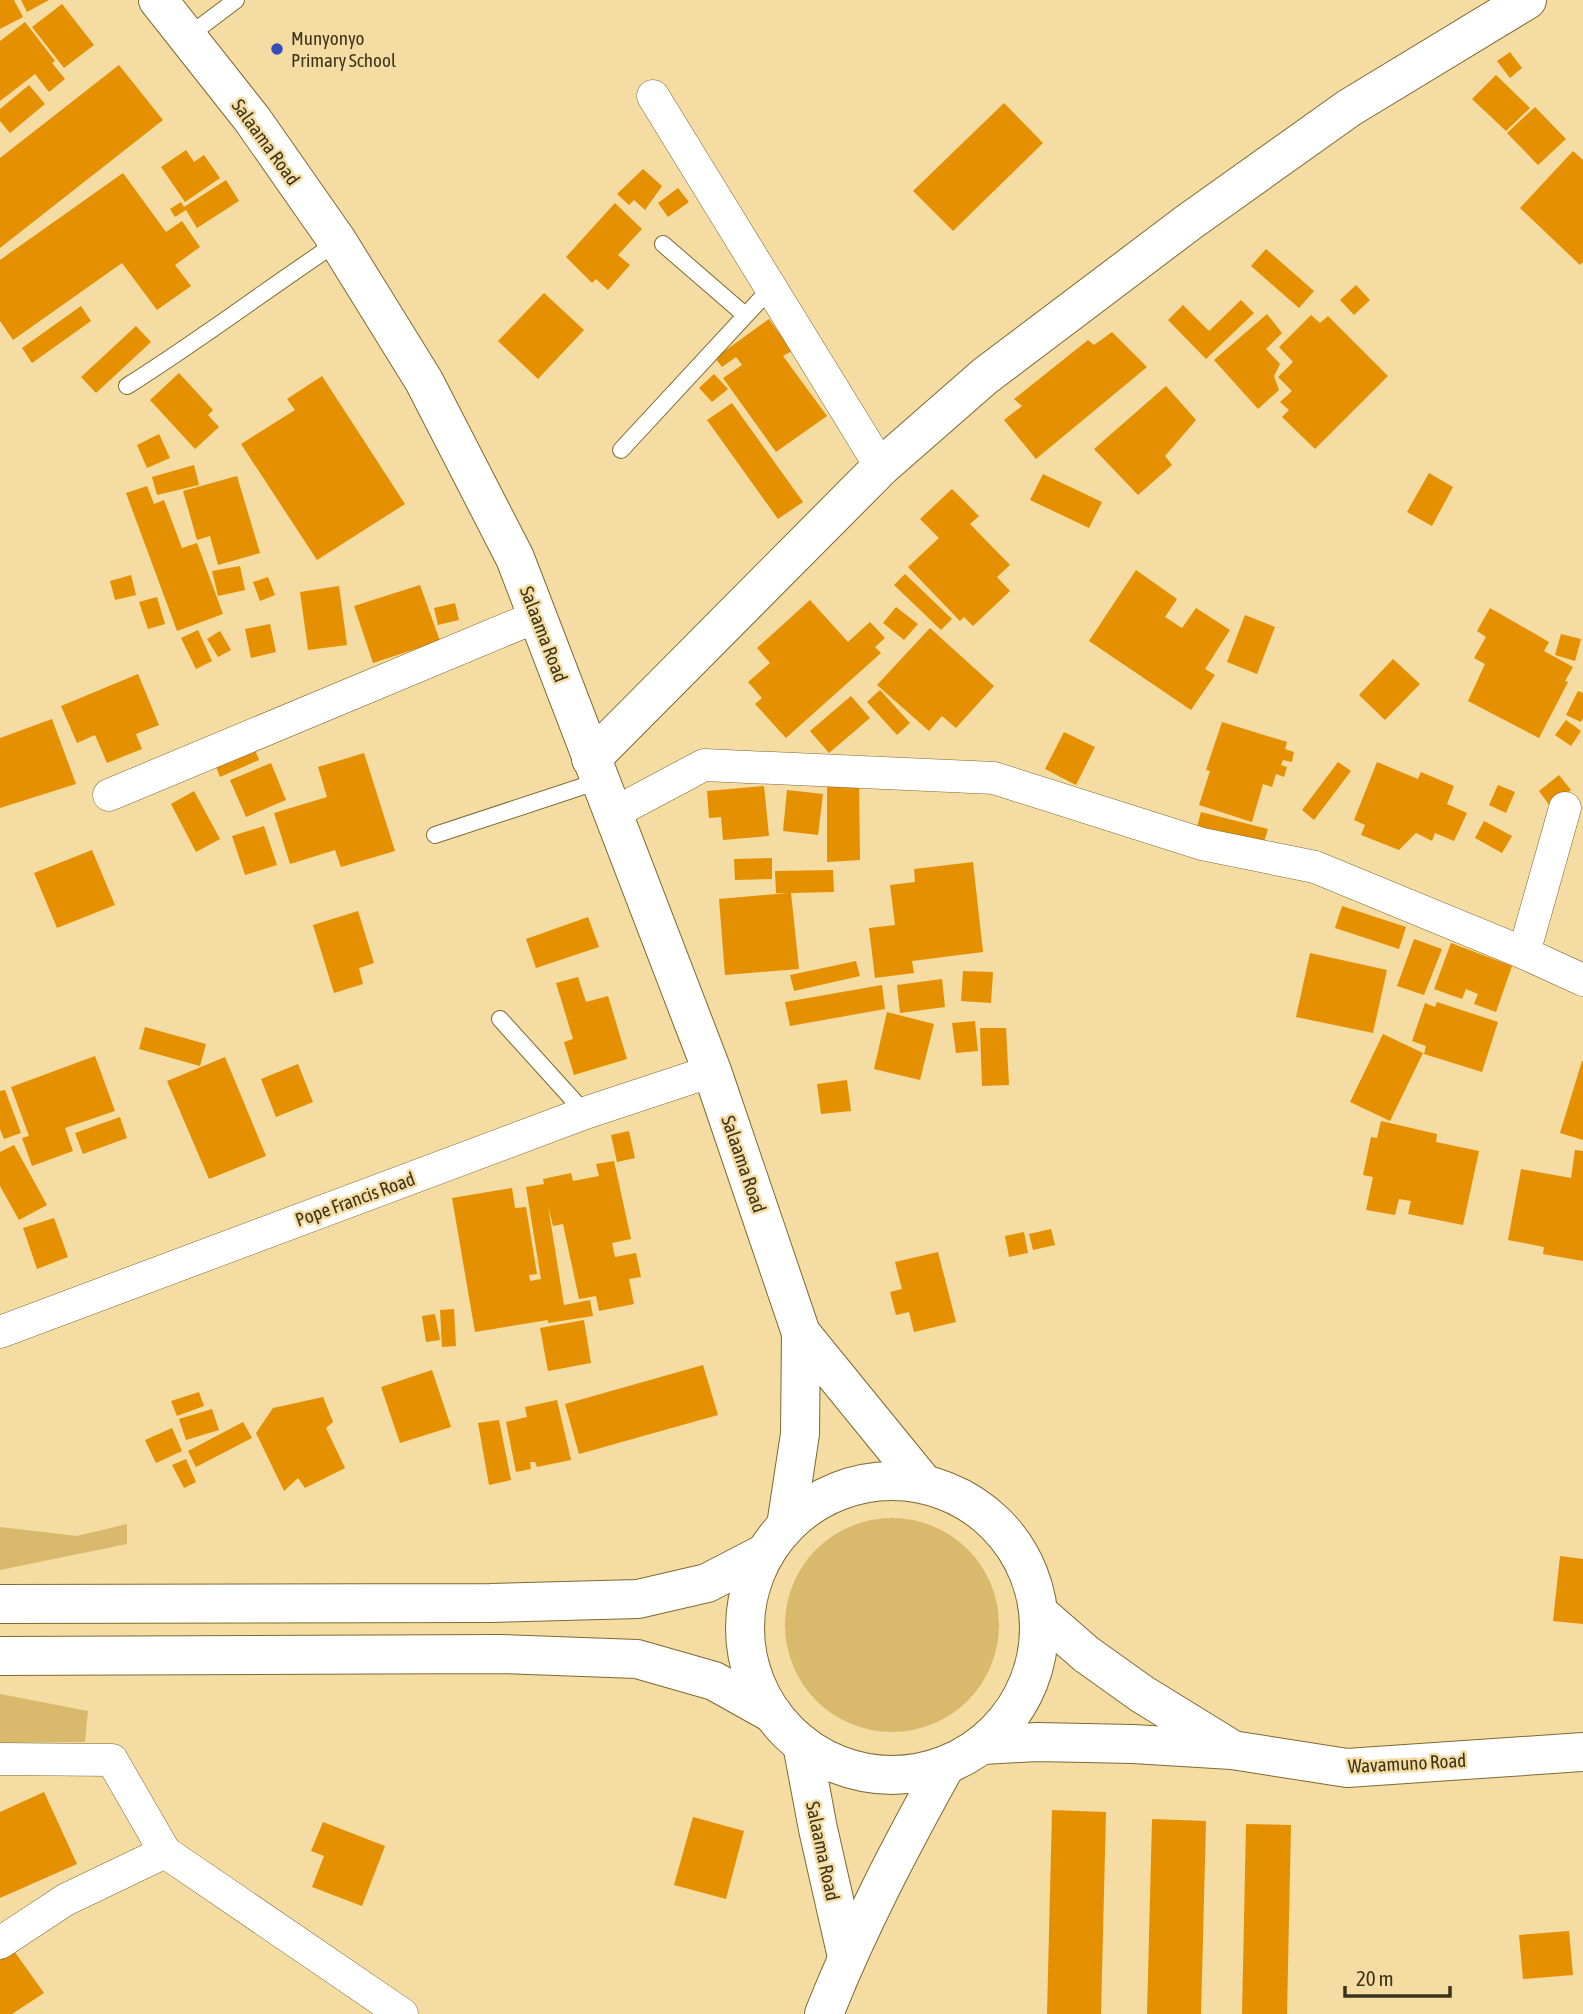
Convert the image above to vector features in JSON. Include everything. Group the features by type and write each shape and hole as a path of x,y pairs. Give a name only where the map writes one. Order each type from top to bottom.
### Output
{"main road":[{"name":"Salaama Road","path":"158,0 252,119 338,242 424,381 515,558 712,1072 801,1334 800,1434 776,1539 749,1592 745,1634 753,1676 773,1714"},
{"path":"601,785 881,467 985,376 1189,222 1349,108 1527,0"},
{"name":"Salaama Road","path":"801,1334 924,1484"},
{"path":"0,1604 490,1603 638,1599 707,1583 776,1539 808,1507 835,1492 864,1484 894,1481 924,1484 967,1501 1002,1530 1027,1568 1039,1613 1039,1650 1028,1686 1009,1718 982,1745 965,1756 946,1765 909,1774 871,1774 835,1763 802,1744 773,1714 714,1681 637,1659 501,1654 0,1656"},
{"name":"Wavamuno Road","path":"1039,1613 1086,1654 1131,1686 1232,1750"},
{"name":"Wavamuno Road","path":"982,1745 1037,1742 1232,1750 1347,1768 1583,1752"},
{"name":"Salaama Road","path":"802,1744 847,1957"},
{"name":"Salaama Road","path":"824,2014 847,1957 905,1837 946,1765"}],"street":[{"path":"653,96 881,467"},
{"path":"109,795 538,616"},
{"path":"601,785 704,765 994,778 1202,844 1315,867 1583,980"},
{"path":"1524,953 1565,808"},
{"name":"Pope Francis Road","path":"0,1332 585,1114 712,1072"},
{"path":"0,1759 112,1760 165,1852 402,2014"},
{"path":"0,1943 65,1900 165,1852"}],"lane":[{"path":"187,37 236,0"},
{"path":"127,386 338,242"},
{"path":"663,244 745,315"},
{"path":"621,450 771,288"},
{"path":"435,835 601,785"},
{"path":"500,1019 585,1114"}],"shaded area":[{"path":"892,1518 933,1526 968,1549 991,1584 999,1625 991,1666 968,1701 933,1724 892,1732 851,1724 816,1701 793,1666 785,1625 793,1584 816,1549 851,1526"},
{"path":"127,1524 127,1544 0,1570 0,1527 77,1536"},
{"path":"0,1694 88,1711 85,1742 0,1743"}],"building":[{"path":"0,0 14,0 23,17 0,29"},
{"path":"21,0 49,0 27,12"},
{"path":"62,4 94,45 64,68 32,27"},
{"path":"25,22 55,61 52,63 65,79 49,92 35,74 0,101 0,41"},
{"path":"1510,52 1522,68 1510,78 1497,61"},
{"path":"119,65 163,120 0,248 0,158"},
{"path":"1496,75 1530,108 1506,131 1472,99"},
{"path":"29,85 45,104 10,133 0,121 0,109"},
{"path":"1004,103 1043,143 953,231 913,191"},
{"path":"1535,107 1566,139 1538,165 1507,133"},
{"path":"186,150 194,162 204,155 220,178 185,202 161,167"},
{"path":"1573,151 1583,160 1583,262 1580,265 1520,208"},
{"path":"643,169 662,186 645,210 634,200 629,205 617,194"},
{"path":"123,173 166,232 182,221 200,247 175,265 191,286 157,310 122,263 13,340 0,321 0,260"},
{"path":"226,180 239,201 197,228 186,210 175,217 170,209 181,202 184,207"},
{"path":"678,188 689,202 668,217 658,203"},
{"path":"615,203 642,229 618,255 630,265 608,290 596,279 592,283 566,257"},
{"path":"1266,249 1314,291 1299,308 1251,266"},
{"path":"1356,285 1370,300 1354,315 1340,300"},
{"path":"544,293 584,330 538,379 498,341"},
{"path":"1241,300 1254,313 1206,359 1168,320 1183,305 1209,331"},
{"path":"81,306 91,321 32,363 22,348"},
{"path":"1267,314 1282,333 1266,349 1280,364 1274,376 1279,390 1258,409 1214,360"},
{"path":"1311,315 1320,323 1328,316 1388,376 1315,449 1282,417 1289,410 1280,402 1292,391 1278,377 1293,362 1279,347"},
{"path":"769,319 792,351 783,356 827,416 776,452 723,378 742,365 736,357 722,367 715,358"},
{"path":"136,326 151,342 96,393 81,377"},
{"path":"1112,332 1147,367 1036,459 1004,420 1022,406 1014,399 1088,340 1094,345"},
{"path":"179,373 213,410 208,415 219,427 195,449 150,400"},
{"path":"714,374 728,389 712,402 699,388"},
{"path":"322,376 405,504 317,560 241,444 295,410 287,399"},
{"path":"1166,386 1196,420 1165,456 1172,465 1138,495 1094,449"},
{"path":"732,403 803,502 778,519 707,420"},
{"path":"159,434 170,458 147,468 137,445"},
{"path":"194,465 199,485 157,495 152,477"},
{"path":"1429,473 1453,487 1432,526 1407,512"},
{"path":"1043,474 1102,502 1089,528 1030,500"},
{"path":"237,476 260,553 218,565 210,536 197,540 183,491"},
{"path":"147,486 154,504 164,500 182,548 197,543 223,614 177,631 126,493"},
{"path":"952,489 979,516 970,524 1010,565 997,577 1010,591 973,626 964,617 960,621 908,567 939,538 920,519"},
{"path":"240,566 245,590 218,596 212,571"},
{"path":"1136,570 1177,599 1165,617 1182,628 1196,608 1230,630 1205,669 1215,675 1191,710 1089,641"},
{"path":"905,574 952,619 941,630 894,585"},
{"path":"131,575 136,595 115,600 110,581"},
{"path":"268,577 275,595 260,601 253,582"},
{"path":"420,585 440,641 373,663 354,606"},
{"path":"339,586 347,645 308,650 300,592"},
{"path":"157,597 165,624 148,629 139,602"},
{"path":"810,600 848,642 870,622 885,638 875,647 881,653 786,738 755,704 762,698 748,682 770,663 757,648"},
{"path":"455,603 459,620 438,625 434,608"},
{"path":"896,607 918,624 904,640 883,623"},
{"path":"1490,608 1549,642 1544,651 1573,667 1539,738 1468,701 1485,664 1474,658 1486,637 1477,631"},
{"path":"1245,615 1275,627 1257,674 1227,662"},
{"path":"270,624 276,652 251,658 245,629"},
{"path":"930,628 994,686 956,728 942,716 929,731 877,685"},
{"path":"198,630 212,661 196,669 181,638"},
{"path":"220,631 231,650 218,657 207,639"},
{"path":"1561,634 1581,639 1575,661 1555,655"},
{"path":"1393,659 1420,684 1385,720 1359,695"},
{"path":"138,674 159,725 136,734 142,749 107,763 95,735 77,743 61,706"},
{"path":"880,690 910,723 897,735 867,702"},
{"path":"1578,691 1583,693 1581,722 1566,715"},
{"path":"851,696 870,718 829,753 810,731"},
{"path":"52,719 76,784 0,808 0,738"},
{"path":"1566,720 1581,731 1571,746 1555,735"},
{"path":"1222,722 1287,742 1285,749 1294,752 1292,762 1283,760 1281,765 1287,767 1284,777 1276,774 1272,787 1263,784 1252,822 1199,805 1210,771 1206,770"},
{"path":"1064,732 1095,747 1076,785 1045,769"},
{"path":"253,745 259,760 220,777 214,762"},
{"path":"364,753 395,851 341,867 335,850 290,864 274,813 327,797 318,767"},
{"path":"1338,762 1351,771 1314,820 1302,810"},
{"path":"1377,762 1418,779 1421,772 1454,786 1447,804 1467,813 1454,841 1435,833 1432,841 1416,833 1399,850 1361,835 1365,825 1354,820"},
{"path":"271,763 286,800 246,817 230,780"},
{"path":"1559,775 1571,790 1550,806 1539,791"},
{"path":"827,782 859,782 860,860 827,862"},
{"path":"1498,785 1515,792 1506,813 1489,805"},
{"path":"764,786 769,836 723,840 721,817 709,818 707,791"},
{"path":"787,790 823,794 818,835 783,831"},
{"path":"194,791 220,839 196,852 171,804"},
{"path":"1201,812 1268,829 1263,845 1197,827"},
{"path":"1484,821 1512,836 1502,853 1475,838"},
{"path":"264,826 277,865 245,875 232,836"},
{"path":"92,850 115,905 57,928 34,873"},
{"path":"772,858 772,879 735,880 734,859"},
{"path":"973,862 983,952 912,961 914,973 875,978 869,928 895,925 890,885 915,882 914,869"},
{"path":"833,870 834,892 791,893 799,969 725,975 719,899 787,893 776,893 775,871"},
{"path":"1342,906 1406,927 1399,949 1335,928"},
{"path":"358,911 374,963 359,968 363,984 334,993 313,925"},
{"path":"588,917 599,947 536,968 526,939"},
{"path":"1414,939 1442,949 1424,995 1397,986"},
{"path":"1451,943 1512,966 1496,1012 1474,1004 1478,994 1466,989 1462,999 1434,989"},
{"path":"1310,953 1387,970 1373,1033 1296,1017"},
{"path":"856,961 860,976 794,991 790,975"},
{"path":"963,971 993,972 991,1003 961,1001"},
{"path":"578,977 586,1002 608,996 627,1059 574,1075 564,1042 573,1039 556,983"},
{"path":"942,979 945,1007 900,1013 897,985"},
{"path":"882,985 885,1009 790,1026 785,1002"},
{"path":"1437,1002 1498,1022 1482,1072 1424,1054 1426,1046 1412,1041 1425,1003 1435,1007"},
{"path":"887,1012 934,1024 920,1080 874,1069"},
{"path":"975,1021 978,1051 956,1053 952,1023"},
{"path":"145,1027 206,1044 200,1066 139,1049"},
{"path":"980,1028 1006,1028 1009,1085 982,1086"},
{"path":"1383,1034 1423,1053 1390,1121 1350,1102"},
{"path":"95,1056 115,1111 65,1128 73,1151 32,1166 22,1138 29,1136 11,1087"},
{"path":"225,1057 266,1156 209,1179 167,1081"},
{"path":"1583,1061 1583,1140 1560,1133"},
{"path":"298,1064 313,1102 276,1117 261,1079"},
{"path":"847,1080 851,1111 821,1114 817,1084"},
{"path":"5,1090 21,1133 4,1139 0,1129 0,1091"},
{"path":"120,1117 127,1138 83,1154 75,1133"},
{"path":"1381,1121 1437,1134 1436,1142 1479,1151 1463,1225 1408,1214 1411,1201 1399,1199 1395,1215 1366,1210 1373,1177 1363,1175 1371,1137 1377,1138"},
{"path":"629,1131 635,1158 617,1162 611,1135"},
{"path":"14,1145 47,1205 19,1220 0,1186 0,1152"},
{"path":"1575,1150 1583,1151 1583,1261 1543,1254 1544,1247 1508,1240 1521,1169 1571,1178"},
{"path":"614,1161 631,1239 612,1243 615,1257 636,1253 641,1277 629,1279 634,1304 599,1311 596,1296 579,1299 563,1224 553,1226 548,1206 564,1305 590,1300 593,1316 475,1332 452,1198 512,1188 515,1208 526,1207 537,1274 529,1275 530,1281 541,1279 526,1187 544,1184 543,1179 571,1173 573,1181 599,1176 596,1164"},
{"path":"54,1218 68,1257 37,1269 23,1228"},
{"path":"1051,1229 1055,1245 1033,1250 1029,1234"},
{"path":"1024,1232 1028,1253 1009,1257 1005,1236"},
{"path":"938,1252 956,1322 914,1332 909,1312 896,1315 890,1292 902,1289 895,1262"},
{"path":"454,1309 456,1346 442,1347 440,1310"},
{"path":"435,1314 440,1340 426,1342 422,1316"},
{"path":"584,1320 591,1363 548,1371 540,1328"},
{"path":"703,1365 718,1415 579,1454 565,1404"},
{"path":"432,1370 451,1427 400,1443 381,1387"},
{"path":"199,1392 204,1406 177,1416 171,1401"},
{"path":"323,1397 333,1422 326,1428 345,1468 305,1488 298,1478 284,1491 256,1433 273,1408"},
{"path":"557,1400 571,1460 537,1467 535,1462 530,1462 531,1469 516,1472 506,1422 527,1417 525,1407"},
{"path":"212,1409 219,1430 186,1440 179,1419"},
{"path":"499,1420 511,1480 489,1485 478,1423"},
{"path":"243,1422 252,1438 196,1467 188,1451"},
{"path":"172,1428 182,1451 156,1463 145,1440"},
{"path":"186,1459 196,1482 184,1488 172,1465"},
{"path":"1560,1556 1583,1559 1583,1624 1553,1621"},
{"path":"44,1792 77,1864 0,1898 0,1812"},
{"path":"1052,1810 1106,1812 1101,2014 1047,2014"},
{"path":"693,1817 744,1831 726,1899 674,1885"},
{"path":"1152,1819 1206,1821 1201,2014 1147,2014"},
{"path":"323,1822 385,1846 362,1906 312,1887 324,1856 311,1851"},
{"path":"1246,1824 1291,1825 1287,2014 1242,2014"},
{"path":"1569,1931 1573,1975 1523,1979 1519,1935"},
{"path":"14,1951 44,1993 12,2014 0,2014 0,1960"}],"place":[{"name":"Munyonyo Primary School","path":"277,49"}]}
